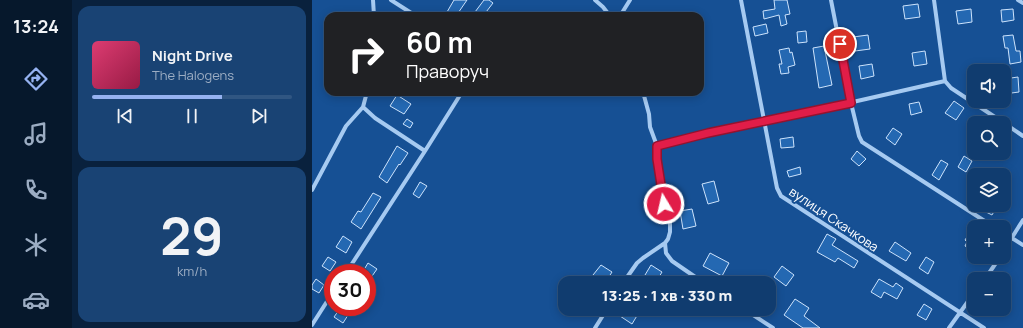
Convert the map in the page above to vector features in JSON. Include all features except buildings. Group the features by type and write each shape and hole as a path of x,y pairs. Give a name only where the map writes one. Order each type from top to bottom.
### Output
{"street":[{"path":"373,0 374,12"},
{"path":"390,0 410,12"},
{"path":"595,0 607,12"},
{"path":"622,12 630,0"},
{"name":"вулиця Скачкова","path":"740,0 777,188 780,196 984,328"},
{"path":"831,0 851,103 859,136 862,142 983,220"},
{"path":"934,0 945,81 951,88 993,116"},
{"path":"1018,0 1023,3"},
{"path":"657,146 708,133 765,122 945,81"},
{"path":"312,190 346,126 363,107 366,96"},
{"path":"352,264 459,96"},
{"path":"628,276 637,263 665,243 670,232 670,221 664,204 657,159 657,146 650,127 649,114 644,96"},
{"path":"363,107 374,118 425,151"},
{"path":"1011,128 1023,136"},
{"path":"1023,220 1012,238 1023,245"},
{"path":"665,243 666,253 672,261 694,276"},
{"path":"949,328 967,303"},
{"path":"312,325 324,306"},
{"path":"595,328 603,316"},
{"path":"755,316 773,328"}],"route":[{"path":"664,204 657,159 657,146 708,133 851,103 840,44"}]}
